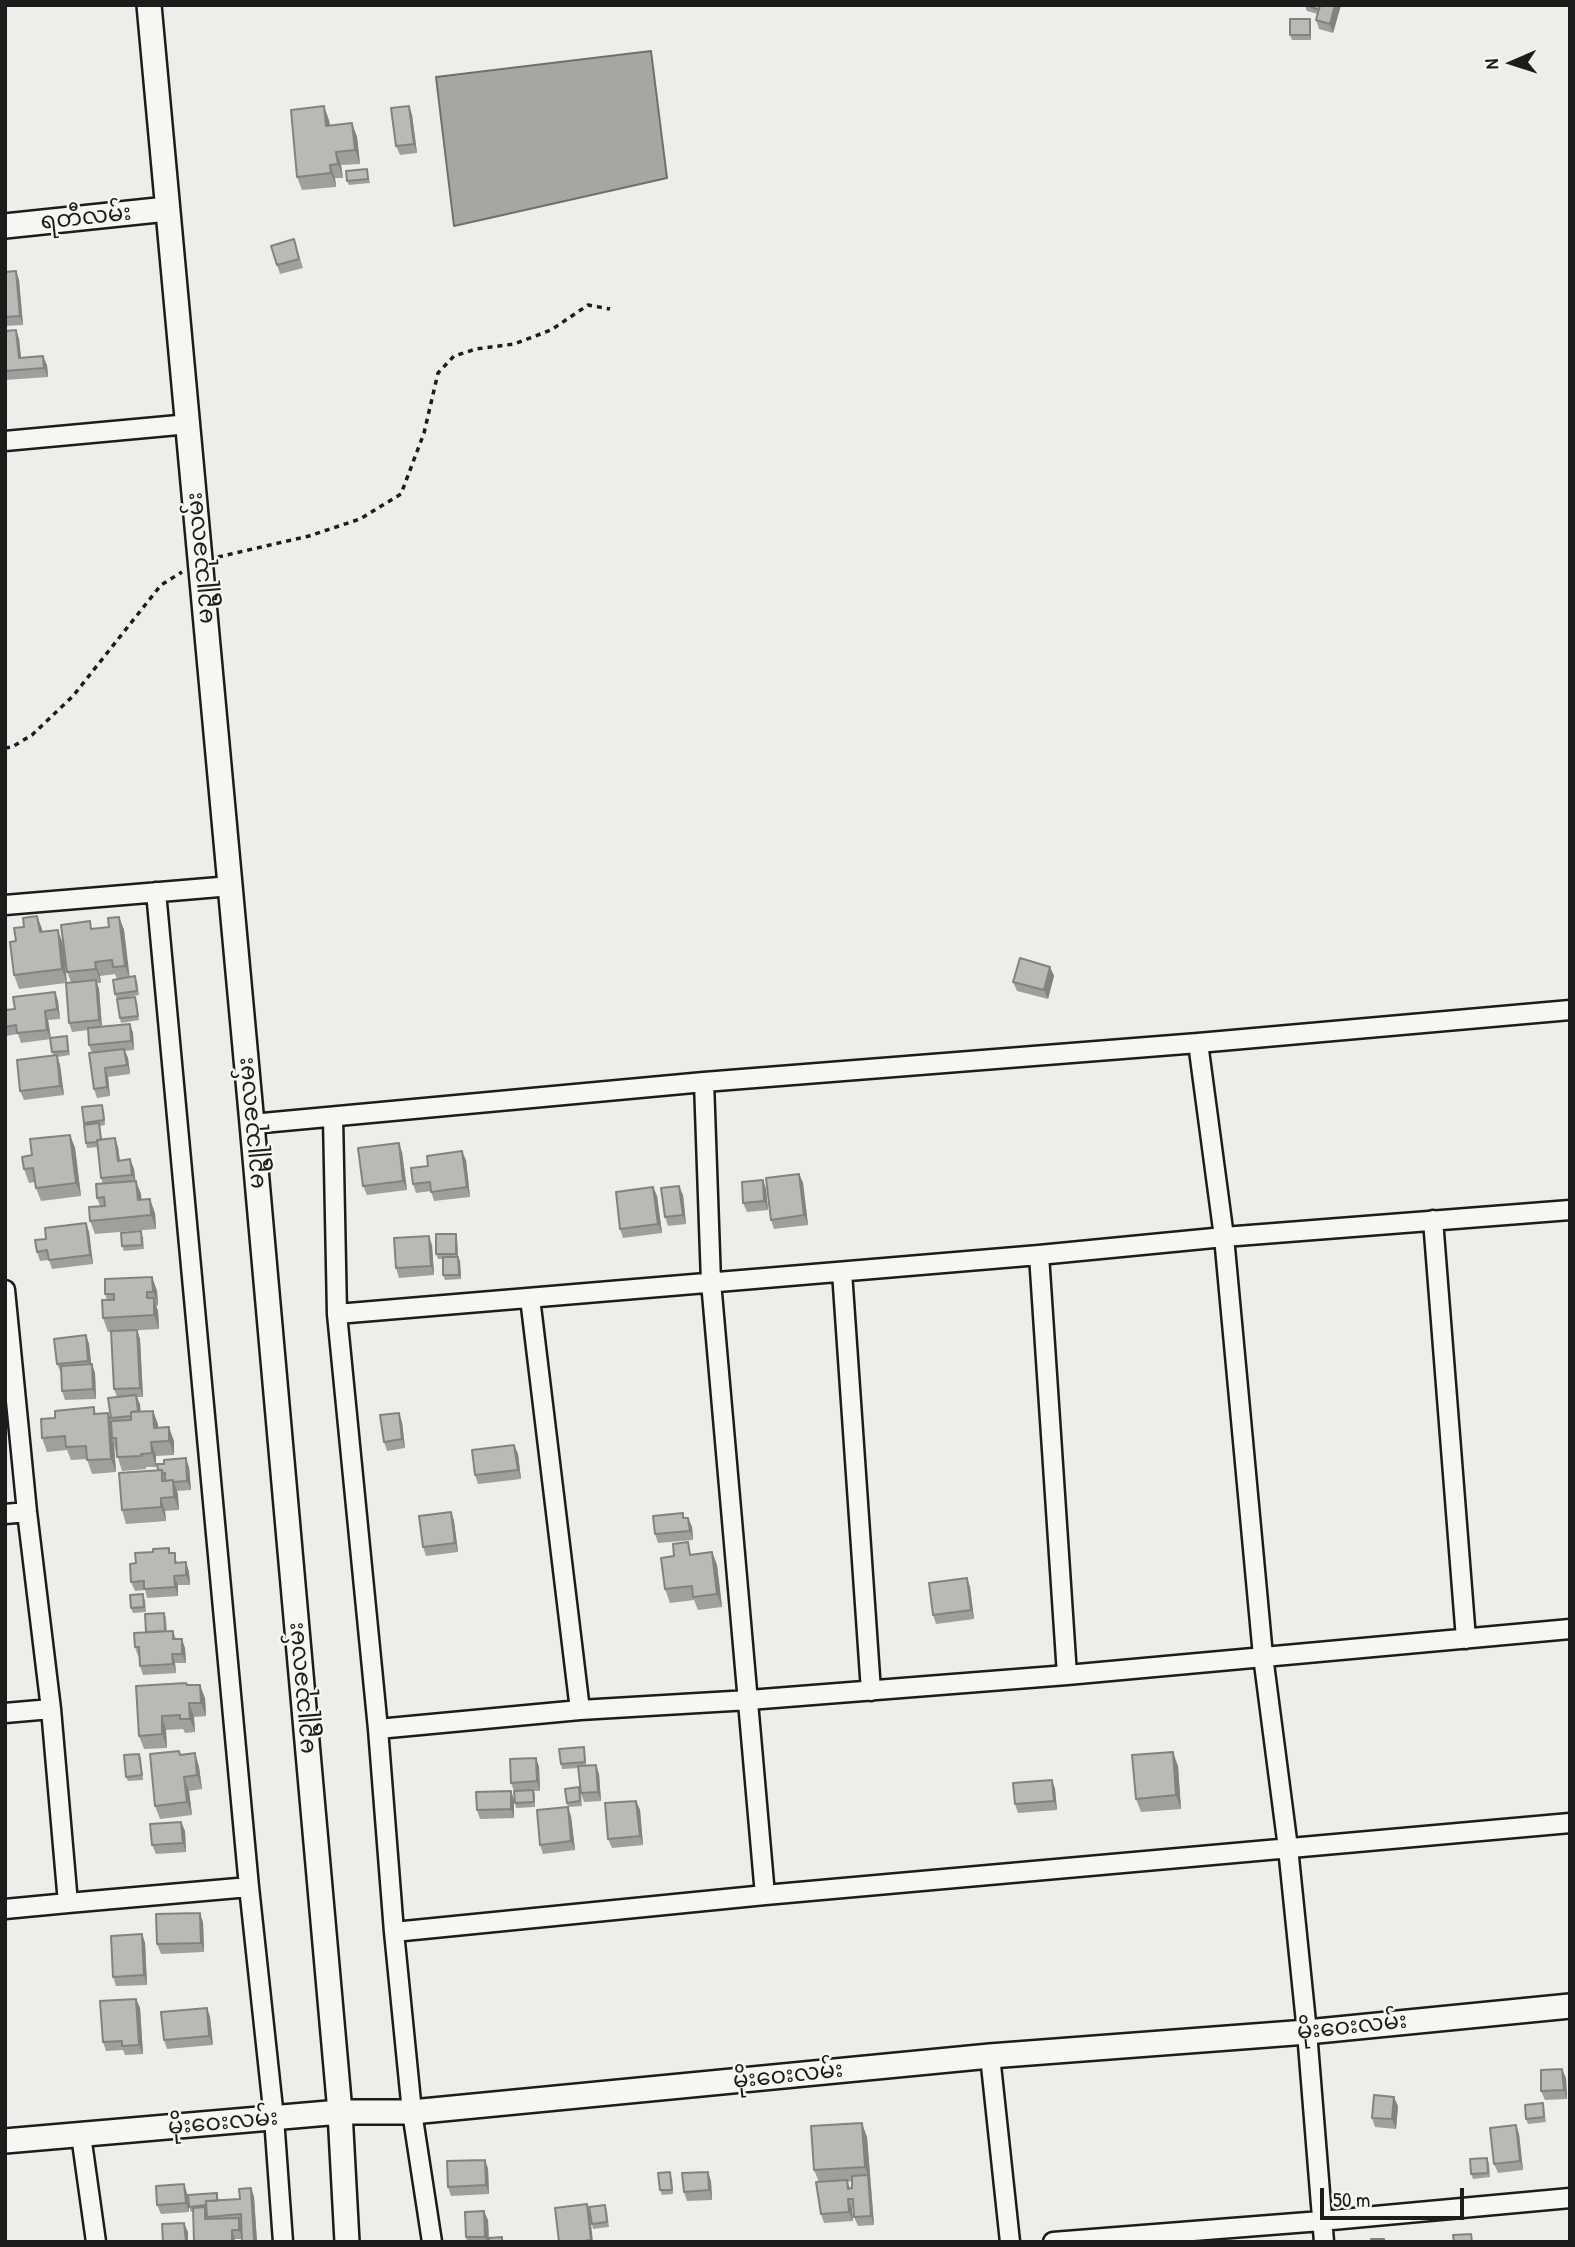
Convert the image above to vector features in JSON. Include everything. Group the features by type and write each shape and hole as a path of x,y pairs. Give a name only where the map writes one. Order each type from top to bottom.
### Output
{"street":[{"name":"မဥ္ဇူသုခလမ်း","path":"149,5 231,886 340,2112 347,2242"},
{"name":"ရတီလမ်း","path":"5,226 167,209"},
{"path":"5,441 189,424"},
{"path":"5,905 231,886"},
{"path":"156,892 249,1887 274,2118 283,2242"},
{"path":"252,1124 704,1082 1570,1010"},
{"path":"1198,1043 1224,1237 1263,1656 1288,1848 1307,2032 1324,2242"},
{"path":"704,1082 711,1282 765,1895"},
{"path":"333,1117 337,1314 412,2112 432,2242"},
{"path":"337,1314 1224,1237 1570,1210"},
{"path":"1433,1220 1466,1639"},
{"path":"1039,1255 1067,1675"},
{"path":"842,1272 872,1691"},
{"path":"5,1290 27,1512 51,1709 68,1903"},
{"path":"530,1298 580,1710"},
{"path":"5,1514 27,1512"},
{"path":"378,1729 580,1710 1067,1675 1570,1629"},
{"path":"5,1713 51,1709"},
{"path":"394,1932 765,1895 1570,1823"},
{"path":"5,1909 249,1887"},
{"name":"မိုးဝေးလမ်း","path":"5,2141 340,2112 412,2112 990,2056 1307,2032 1570,2006"},
{"path":"990,2056 1010,2242"},
{"path":"81,2135 96,2242"},
{"path":"1053,2242 1570,2198"}],"path":[{"path":"5,748 12,747 32,735 73,696 161,585 201,561 309,536 360,519 401,494 424,433 438,373 454,356 476,349 514,344 551,330 588,305 610,309"}],"shaded area":[{"path":"651,51 667,178 454,226 436,77"}],"building":[{"path":"1306,5 1320,5 1319,10"},
{"path":"1320,5 1335,5 1330,24 1316,20"},
{"path":"1290,19 1310,19 1310,35 1290,35"},
{"path":"324,106 326,126 352,123 355,150 336,152 338,164 330,165 331,173 297,177 291,110"},
{"path":"409,106 414,144 396,146 391,108"},
{"path":"367,169 368,179 347,181 346,171"},
{"path":"294,239 299,259 277,265 271,246"},
{"path":"16,271 20,316 5,317 5,272"},
{"path":"16,330 19,358 43,356 44,368 5,371 5,331"},
{"path":"37,916 40,932 58,930 62,969 14,975 10,942 16,941 14,928 24,927 23,918"},
{"path":"119,917 125,966 113,967 112,960 95,962 96,969 67,972 61,925 90,921 91,929 109,927 108,918"},
{"path":"1020,958 1050,967 1044,990 1013,982"},
{"path":"135,976 137,991 115,994 113,980"},
{"path":"96,980 99,1020 69,1023 66,983"},
{"path":"55,992 57,1009 45,1011 47,1030 17,1033 16,1025 5,1027 5,1010 15,1009 13,997"},
{"path":"135,997 138,1016 120,1018 117,999"},
{"path":"130,1024 131,1041 89,1045 88,1028"},
{"path":"67,1036 68,1051 52,1052 50,1038"},
{"path":"124,1049 127,1065 105,1068 107,1087 94,1089 89,1053"},
{"path":"57,1055 60,1086 20,1091 17,1060"},
{"path":"102,1105 104,1120 84,1123 82,1107"},
{"path":"99,1123 101,1140 86,1143 84,1125"},
{"path":"70,1135 76,1183 36,1188 33,1168 24,1169 22,1157 32,1155 30,1139"},
{"path":"115,1138 118,1161 130,1159 132,1175 101,1178 97,1140"},
{"path":"399,1143 403,1181 363,1186 358,1148"},
{"path":"462,1151 467,1187 431,1192 430,1182 413,1184 411,1168 428,1166 427,1156"},
{"path":"799,1174 804,1215 771,1220 766,1178"},
{"path":"763,1180 764,1201 743,1203 742,1182"},
{"path":"136,1181 138,1200 150,1199 151,1215 90,1221 89,1207 105,1206 104,1197 97,1198 96,1184"},
{"path":"679,1186 683,1215 665,1217 661,1188"},
{"path":"653,1187 658,1224 620,1229 616,1192"},
{"path":"86,1223 90,1255 49,1260 47,1250 37,1252 35,1240 46,1239 45,1228"},
{"path":"141,1231 142,1245 122,1246 121,1233"},
{"path":"436,1234 456,1234 456,1254 436,1254"},
{"path":"429,1236 431,1266 396,1268 394,1238"},
{"path":"443,1257 458,1257 459,1275 443,1275"},
{"path":"152,1277 153,1292 147,1292 147,1298 154,1298 154,1315 103,1318 102,1300 114,1300 114,1294 105,1294 105,1279"},
{"path":"137,1330 140,1388 114,1389 111,1331"},
{"path":"86,1335 88,1361 57,1364 54,1339"},
{"path":"92,1364 93,1389 62,1391 61,1366"},
{"path":"136,1395 138,1411 131,1412 131,1416 111,1418 108,1398"},
{"path":"94,1407 94,1414 108,1413 111,1459 87,1460 86,1446 66,1447 65,1436 42,1438 41,1419 55,1418 55,1411"},
{"path":"153,1411 154,1428 169,1427 169,1441 151,1442 152,1453 117,1457 116,1438 112,1438 111,1421 131,1420 131,1412"},
{"path":"399,1413 402,1439 384,1442 380,1415"},
{"path":"514,1445 518,1470 475,1475 472,1450"},
{"path":"186,1458 187,1481 165,1481 165,1473 158,1470 157,1464 164,1464 164,1460"},
{"path":"162,1470 162,1481 173,1480 174,1497 161,1498 161,1507 122,1510 119,1473"},
{"path":"451,1512 455,1543 423,1547 419,1516"},
{"path":"683,1513 683,1518 688,1518 690,1531 655,1534 653,1516"},
{"path":"688,1542 690,1555 712,1552 717,1594 693,1597 692,1586 665,1589 661,1558 674,1556 673,1544"},
{"path":"169,1548 169,1553 175,1553 175,1563 186,1562 186,1575 174,1576 175,1587 144,1589 144,1581 131,1582 130,1564 136,1563 135,1553"},
{"path":"967,1578 971,1610 933,1615 929,1583"},
{"path":"143,1594 144,1607 131,1608 130,1595"},
{"path":"164,1613 165,1631 146,1632 145,1614"},
{"path":"173,1631 173,1639 182,1639 182,1654 172,1654 173,1664 140,1666 139,1647 135,1647 134,1633"},
{"path":"186,1683 200,1685 201,1703 189,1703 190,1719 180,1719 180,1715 162,1716 162,1734 139,1736 136,1686"},
{"path":"584,1747 585,1762 561,1764 559,1749"},
{"path":"179,1751 180,1755 195,1753 197,1775 184,1777 187,1802 155,1806 150,1754"},
{"path":"1173,1752 1176,1795 1136,1799 1132,1755"},
{"path":"139,1754 142,1775 126,1777 124,1755"},
{"path":"536,1758 537,1781 511,1783 510,1759"},
{"path":"596,1765 598,1792 581,1793 578,1766"},
{"path":"1052,1780 1054,1801 1015,1804 1013,1783"},
{"path":"579,1787 580,1801 567,1803 565,1789"},
{"path":"533,1790 534,1802 515,1803 514,1791"},
{"path":"511,1791 511,1809 477,1810 476,1792"},
{"path":"636,1801 640,1836 608,1839 605,1803"},
{"path":"568,1807 571,1841 540,1845 537,1810"},
{"path":"181,1822 183,1843 152,1845 150,1824"},
{"path":"200,1913 201,1943 157,1944 156,1914"},
{"path":"142,1934 144,1975 113,1977 111,1936"},
{"path":"136,1999 139,2045 122,2046 122,2041 103,2042 100,2001"},
{"path":"207,2008 209,2036 164,2040 161,2012"},
{"path":"1562,2069 1564,2090 1541,2091 1541,2070"},
{"path":"1374,2095 1394,2097 1392,2119 1372,2118"},
{"path":"1543,2103 1544,2117 1526,2119 1525,2105"},
{"path":"862,2123 865,2167 814,2170 811,2126"},
{"path":"1516,2125 1520,2161 1494,2164 1490,2128"},
{"path":"1487,2158 1488,2173 1471,2174 1470,2159"},
{"path":"485,2160 486,2185 448,2187 447,2161"},
{"path":"670,2172 672,2190 660,2190 658,2173"},
{"path":"708,2172 709,2190 684,2192 682,2173"},
{"path":"868,2175 871,2216 854,2217 853,2199 848,2199 849,2212 821,2214 816,2182 847,2180 848,2189 852,2188 852,2176"},
{"path":"184,2184 186,2203 157,2205 156,2186"},
{"path":"251,2188 254,2241 242,2242 241,2214 207,2217 206,2201 240,2199 239,2189"},
{"path":"217,2193 217,2201 206,2201 206,2205 189,2207 188,2195"},
{"path":"587,2204 591,2240 559,2242 555,2208"},
{"path":"605,2205 607,2222 592,2224 589,2207"},
{"path":"205,2207 205,2219 239,2218 239,2230 232,2230 232,2242 194,2242 193,2208"},
{"path":"484,2211 485,2237 466,2237 465,2212"},
{"path":"184,2223 186,2242 163,2242 162,2224"},
{"path":"1471,2234 1472,2242 1454,2242 1453,2235"},
{"path":"502,2237 502,2242 489,2242 489,2238"},
{"path":"1371,2239 1384,2239 1384,2242 1371,2242"}]}
